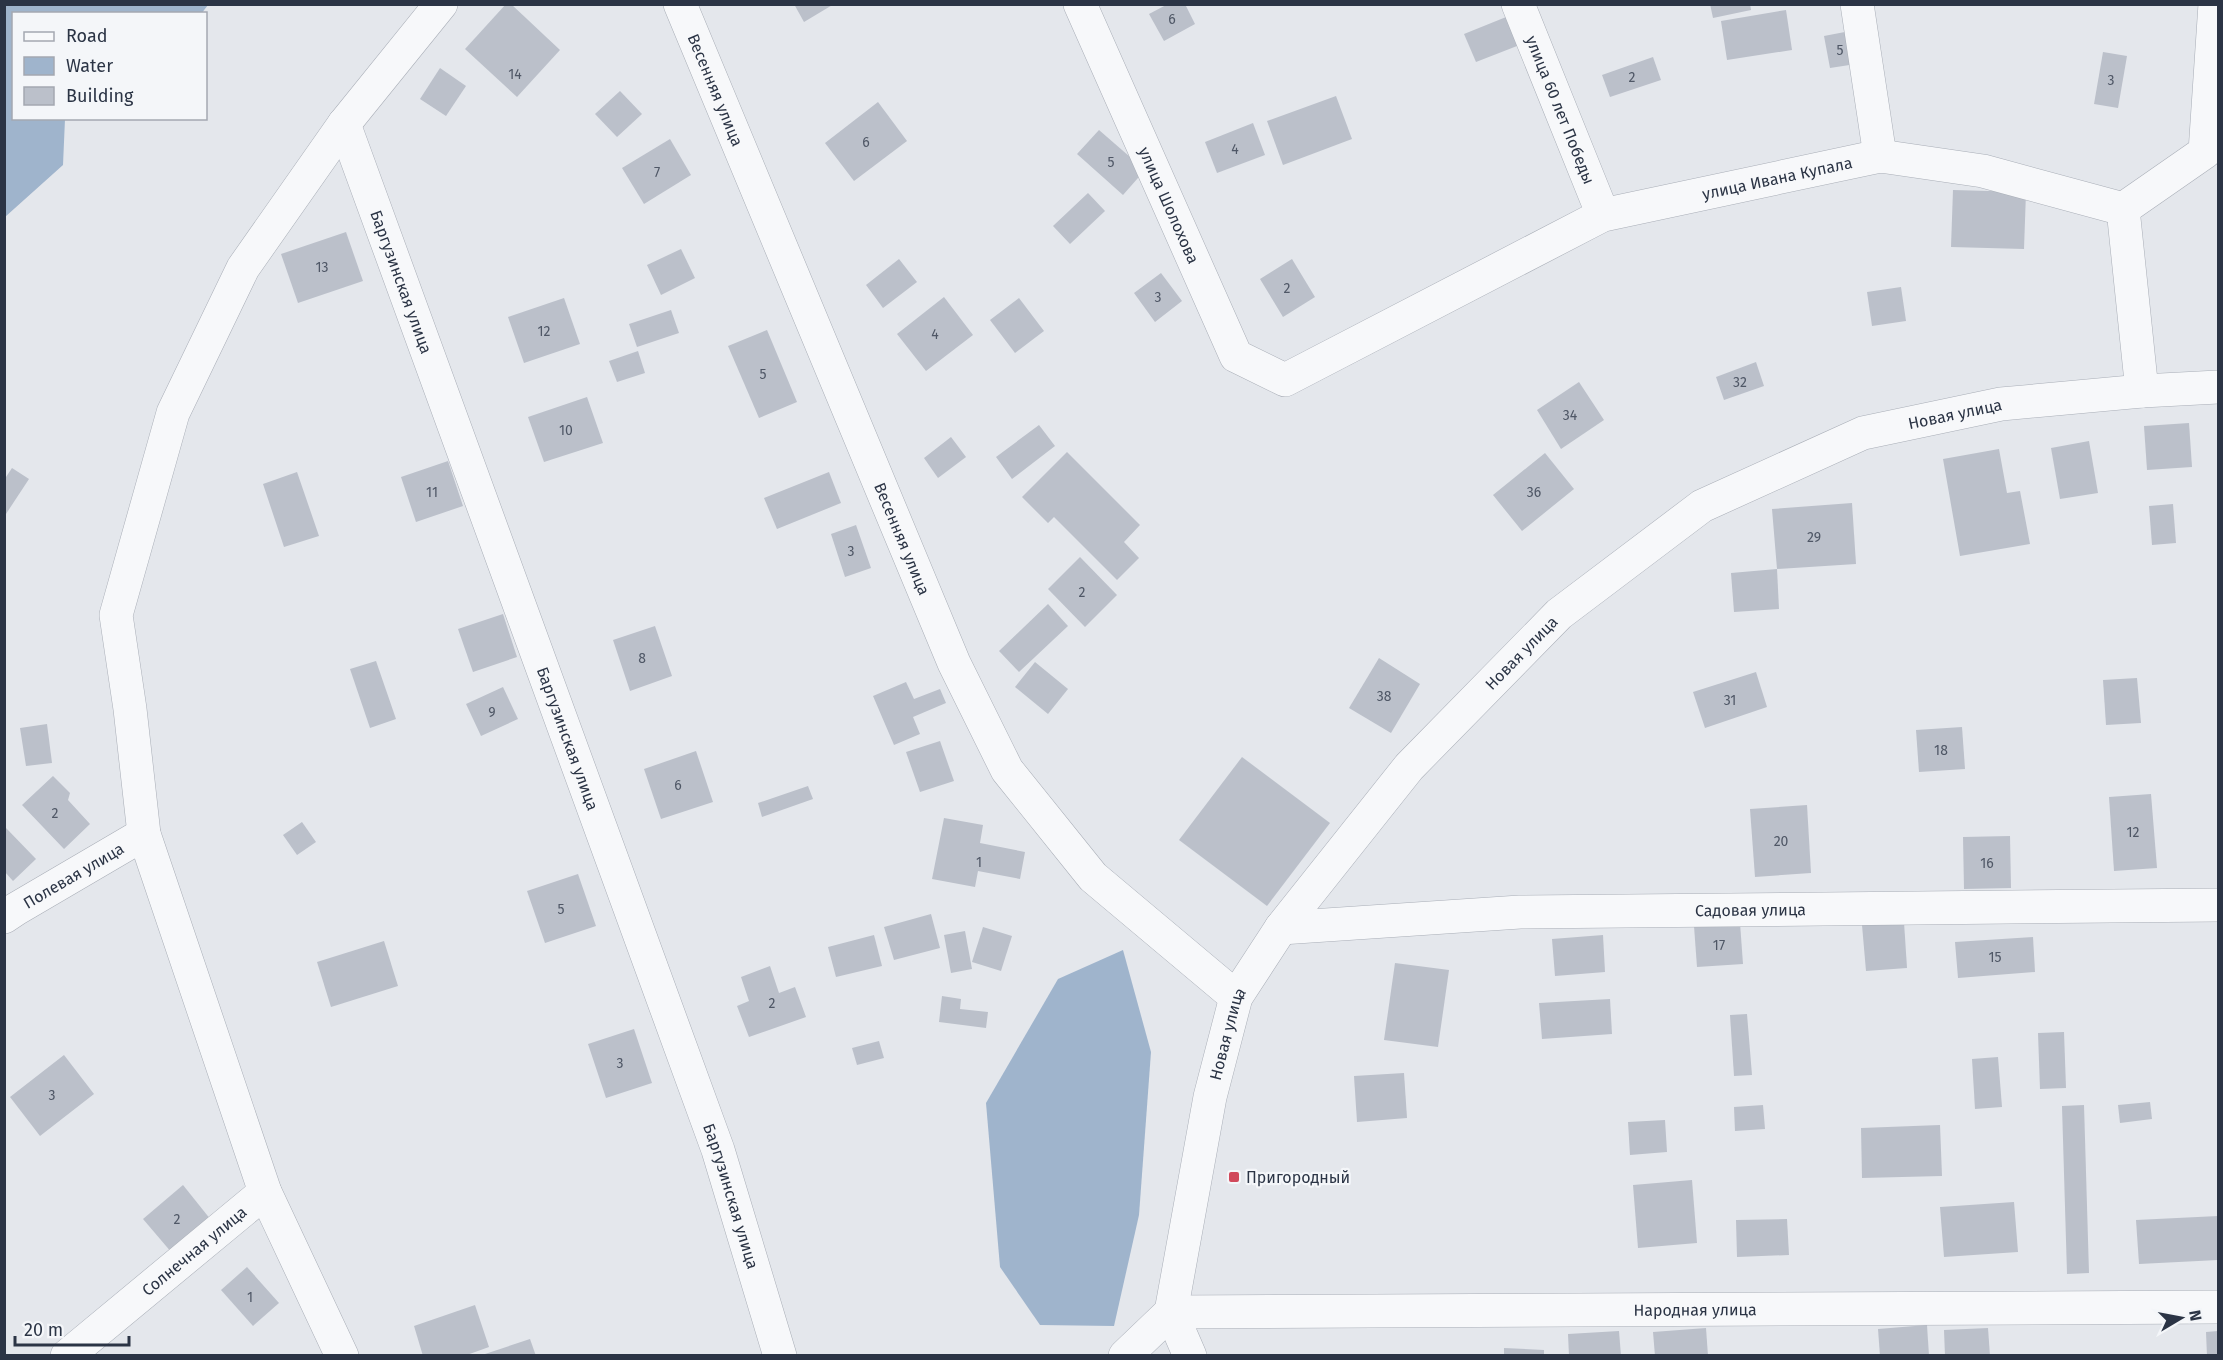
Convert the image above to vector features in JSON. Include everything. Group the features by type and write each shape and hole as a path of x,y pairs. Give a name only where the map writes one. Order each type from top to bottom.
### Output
{"street":[{"path":"342,1356 265,1192 144,834 130,709 116,615 173,413 243,268 344,124 441,4"},
{"name":"Весенняя улица","path":"680,4 954,663 1007,770 1093,877 1236,997"},
{"name":"улица Шолохова","path":"1080,4 1236,356 1285,380"},
{"name":"улица 60 лет Победы","path":"1518,4 1603,214"},
{"path":"1857,4 1880,156"},
{"path":"2142,391 2123,209 2212,152 2215,4"},
{"name":"Баргузинская улица","path":"344,124 718,1149 780,1356"},
{"name":"улица Ивана Купала","path":"1285,380 1603,214 1880,156 1983,171 2123,209"},
{"name":"Новая улица","path":"1171,1312 1210,1097 1236,997 1281,928 1409,767 1559,614 1702,506 1863,433 2001,404 2142,391 2218,387"},
{"name":"Полевая улица","path":"4,917 144,834"},
{"name":"Садовая улица","path":"1281,928 1520,912 2218,905"},
{"name":"Солнечная улица","path":"67,1356 265,1192"},
{"name":"Народная улица","path":"1171,1312 2218,1307"},
{"path":"1125,1356 1171,1312 1190,1356"}],"water":[{"path":"5,4 208,5 203,12 12,12 12,120 65,120 63,165 5,217"},
{"path":"1123,950 1151,1052 1139,1215 1114,1326 1040,1325 1000,1267 986,1103 1058,979"}],"building":[{"path":"506,4 511,4 560,50 517,97 465,49"},
{"path":"794,4 834,4 804,22"},
{"path":"1168,4 1185,4 1195,24 1164,41 1149,14"},
{"path":"1710,4 1750,4 1751,10 1713,18"},
{"path":"1786,10 1792,50 1727,60 1721,21"},
{"path":"1516,13 1527,42 1476,62 1464,34"},
{"path":"1850,31 1856,64 1830,68 1824,36"},
{"path":"2103,52 2127,56 2118,108 2094,104"},
{"path":"1653,57 1661,80 1610,97 1602,75"},
{"path":"440,68 466,86 446,116 420,99"},
{"path":"620,91 642,114 617,137 595,114"},
{"path":"1336,96 1352,139 1283,165 1267,121"},
{"path":"878,102 907,141 854,181 825,143"},
{"path":"1253,123 1265,155 1217,173 1205,142"},
{"path":"1099,130 1145,170 1123,195 1077,154"},
{"path":"670,139 691,175 644,204 622,168"},
{"path":"1953,190 2026,192 2024,249 1951,247"},
{"path":"1088,193 1105,211 1070,244 1053,226"},
{"path":"346,232 363,281 298,303 281,254"},
{"path":"681,249 695,278 661,295 647,265"},
{"path":"899,259 917,282 883,308 866,285"},
{"path":"1292,259 1315,297 1283,317 1260,279"},
{"path":"1161,273 1182,301 1155,322 1134,293"},
{"path":"1901,287 1906,321 1872,326 1867,292"},
{"path":"944,297 973,335 926,371 897,334"},
{"path":"564,298 580,344 524,363 508,317"},
{"path":"1019,298 1044,331 1015,353 990,320"},
{"path":"671,310 679,333 637,347 629,324"},
{"path":"767,330 797,402 759,418 728,346"},
{"path":"638,351 645,373 617,382 609,361"},
{"path":"1756,362 1764,386 1724,400 1716,377"},
{"path":"1579,382 1604,420 1561,449 1537,410"},
{"path":"587,397 603,443 544,462 528,417"},
{"path":"2189,423 2192,467 2147,470 2144,426"},
{"path":"1039,425 1055,446 1012,479 996,457"},
{"path":"951,437 966,457 938,478 924,458"},
{"path":"2089,441 2098,493 2060,499 2051,448"},
{"path":"1999,449 2007,493 2020,491 2030,544 1960,556 1943,459"},
{"path":"1067,452 1140,525 1124,542 1139,558 1117,580 1054,517 1048,523 1022,497"},
{"path":"1545,453 1574,489 1522,531 1493,495"},
{"path":"448,461 463,506 416,522 401,477"},
{"path":"12,468 29,479 4,517 4,480"},
{"path":"297,472 319,536 284,547 263,484"},
{"path":"829,472 841,503 777,529 764,498"},
{"path":"1852,503 1856,564 1777,569 1772,509"},
{"path":"2173,504 2176,543 2152,545 2149,506"},
{"path":"856,525 871,568 845,577 831,534"},
{"path":"1080,557 1117,595 1085,627 1048,589"},
{"path":"1777,569 1779,609 1734,612 1731,573"},
{"path":"1048,604 1068,626 1019,672 999,651"},
{"path":"503,614 517,657 473,672 458,629"},
{"path":"655,626 672,676 630,691 613,640"},
{"path":"1379,658 1420,684 1391,733 1349,708"},
{"path":"376,661 396,719 370,728 350,669"},
{"path":"1035,662 1068,689 1048,714 1015,687"},
{"path":"1756,672 1767,707 1705,728 1693,692"},
{"path":"2137,678 2141,723 2106,725 2103,680"},
{"path":"906,682 914,699 940,689 946,703 913,717 920,734 894,745 873,696"},
{"path":"503,687 518,719 481,736 466,704"},
{"path":"47,724 52,763 26,766 20,728"},
{"path":"1962,727 1965,769 1919,772 1916,730"},
{"path":"940,741 954,781 920,792 906,752"},
{"path":"696,751 713,802 661,819 644,769"},
{"path":"1242,757 1330,823 1267,906 1179,840"},
{"path":"53,776 70,793 68,800 90,824 64,849 22,805"},
{"path":"808,786 813,799 762,817 758,803"},
{"path":"2151,794 2157,868 2114,871 2109,797"},
{"path":"1807,805 1811,873 1755,877 1750,809"},
{"path":"944,818 983,825 980,843 1025,852 1020,879 978,871 975,887 932,879"},
{"path":"302,822 316,842 297,855 283,835"},
{"path":"5,827 36,859 13,881 5,872"},
{"path":"2010,836 2011,888 1964,889 1963,837"},
{"path":"578,874 596,926 545,943 527,891"},
{"path":"931,914 940,948 894,960 884,927"},
{"path":"1904,922 1907,968 1866,971 1862,925"},
{"path":"1740,923 1743,964 1697,967 1694,926"},
{"path":"983,927 1012,936 1001,971 972,962"},
{"path":"965,931 972,969 951,973 944,935"},
{"path":"874,935 882,966 836,977 828,947"},
{"path":"1603,935 1605,972 1555,976 1552,939"},
{"path":"2033,937 2035,972 1958,978 1955,942"},
{"path":"384,941 398,986 331,1007 317,962"},
{"path":"1395,963 1449,970 1438,1047 1384,1040"},
{"path":"770,966 779,993 795,987 806,1017 749,1037 737,1006 749,1001 741,977"},
{"path":"942,996 961,999 960,1009 988,1012 986,1028 939,1022"},
{"path":"1610,999 1612,1034 1542,1039 1539,1003"},
{"path":"1747,1014 1752,1075 1734,1076 1730,1015"},
{"path":"634,1029 652,1083 606,1098 588,1044"},
{"path":"2064,1032 2066,1088 2040,1089 2038,1033"},
{"path":"879,1041 884,1058 857,1065 852,1048"},
{"path":"64,1055 94,1094 40,1136 10,1097"},
{"path":"1998,1057 2002,1107 1975,1109 1972,1059"},
{"path":"1404,1073 1407,1118 1357,1122 1354,1076"},
{"path":"2150,1102 2152,1119 2120,1123 2118,1105"},
{"path":"1763,1105 1765,1129 1735,1131 1734,1107"},
{"path":"2084,1105 2089,1273 2067,1274 2062,1106"},
{"path":"1665,1120 1667,1152 1630,1155 1628,1122"},
{"path":"1940,1125 1942,1176 1862,1178 1861,1128"},
{"path":"1692,1180 1697,1243 1638,1248 1633,1185"},
{"path":"183,1185 211,1220 172,1253 143,1219"},
{"path":"2014,1202 2018,1252 1944,1257 1940,1207"},
{"path":"2218,1216 2218,1260 2139,1264 2136,1220"},
{"path":"1787,1219 1789,1255 1737,1257 1736,1220"},
{"path":"247,1267 279,1303 253,1326 221,1290"},
{"path":"475,1305 489,1347 464,1356 423,1356 414,1326"},
{"path":"1927,1325 1929,1356 1880,1356 1878,1329"},
{"path":"1706,1328 1708,1356 1655,1356 1653,1332"},
{"path":"1988,1328 1990,1356 1945,1356 1944,1330"},
{"path":"1619,1331 1621,1356 1569,1356 1568,1334"},
{"path":"2218,1331 2218,1356 2207,1356 2206,1332"},
{"path":"530,1339 536,1356 482,1356 482,1355"},
{"path":"1504,1348 1544,1350 1544,1356 1504,1356"}],"place":[{"name":"Пригородный","path":"1234,1177"}]}
